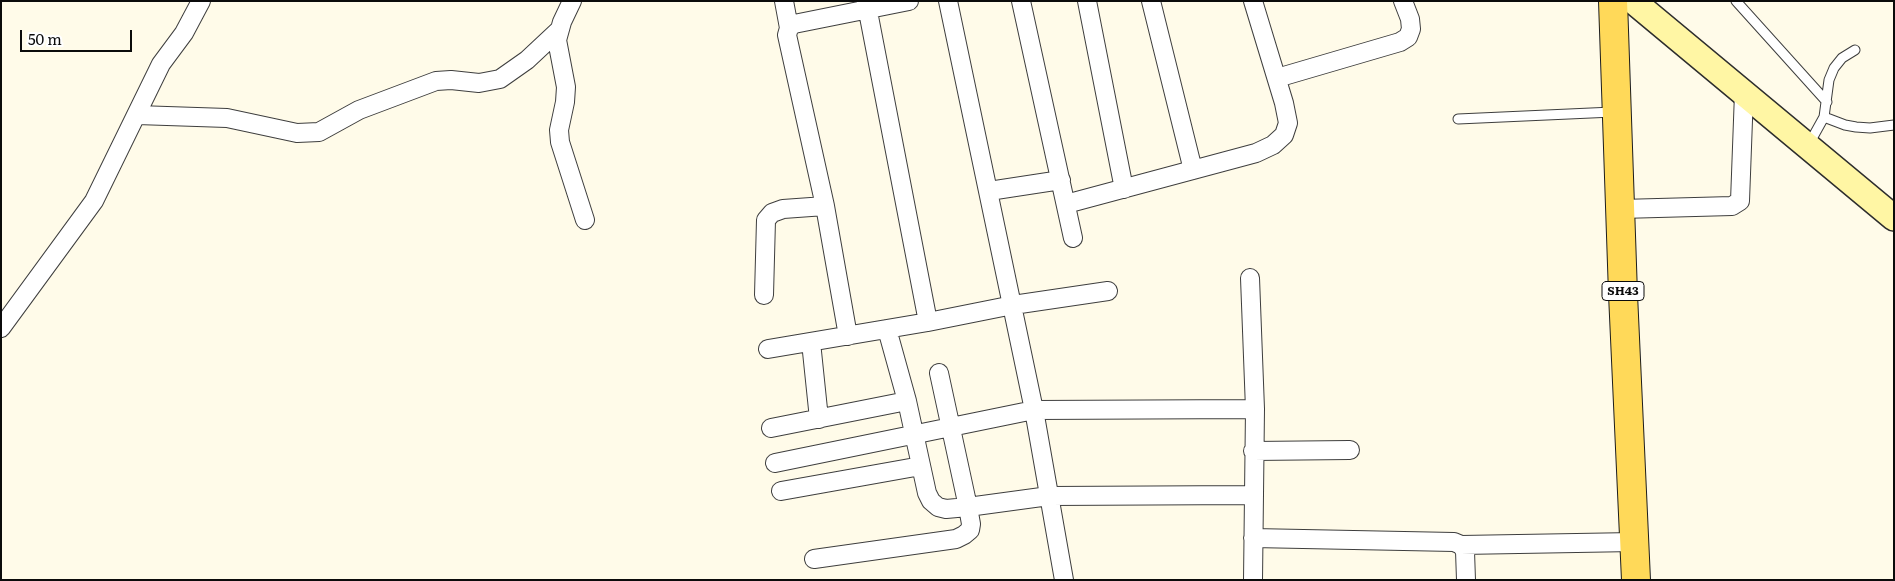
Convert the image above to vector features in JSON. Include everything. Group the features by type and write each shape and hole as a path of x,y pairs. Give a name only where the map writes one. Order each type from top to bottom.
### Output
{"main road":[{"name":"SH43","path":"1613,1 1625,341 1636,580"}],"street":[{"path":"1,328 94,202 161,64 184,33 201,1"},
{"path":"572,1 558,31 557,40 566,88 559,130 560,142 585,220"},
{"path":"784,1 789,28 787,35 825,206 848,336"},
{"path":"789,28 794,24 867,5 909,1"},
{"path":"948,1 1013,305 1034,410 1064,580"},
{"path":"1021,1 1073,238"},
{"path":"1087,1 1124,189"},
{"path":"1151,1 1193,170"},
{"path":"1066,204 1256,153 1273,145 1284,135 1288,123 1277,78 1253,1"},
{"path":"1277,78 1400,42 1408,37 1411,29 1410,20 1403,1"},
{"path":"1633,1 1894,218"},
{"path":"867,5 928,322"},
{"path":"136,115 227,118 297,133 319,132 359,110 436,81 479,82 500,79 527,60 558,31"},
{"path":"1621,210 1732,206 1740,201 1744,93"},
{"path":"989,191 1061,180"},
{"path":"764,295 766,220 772,213 783,209 825,206"},
{"path":"1250,278 1255,409 1253,451 1253,580"},
{"path":"768,349 928,322 1013,305 1108,291"},
{"path":"887,329 907,401 927,493 931,501 938,507 946,509 968,507 1049,496 1253,495"},
{"path":"811,342 819,419"},
{"path":"814,559 956,539 970,530 971,524 968,507 939,373"},
{"path":"772,428 907,401"},
{"path":"775,462 1034,410 1255,409"},
{"path":"1253,451 1350,450"},
{"path":"781,491 921,466"},
{"path":"1253,538 1446,541 1461,545 1634,542"},
{"path":"1461,545 1466,552 1466,580"}],"lane":[{"path":"1736,1 1827,102"},
{"path":"1808,146 1824,117 1829,80 1834,68 1842,58 1855,50"},
{"path":"1458,120 1616,112"},
{"path":"1824,117 1856,127 1870,128 1894,125"}]}
